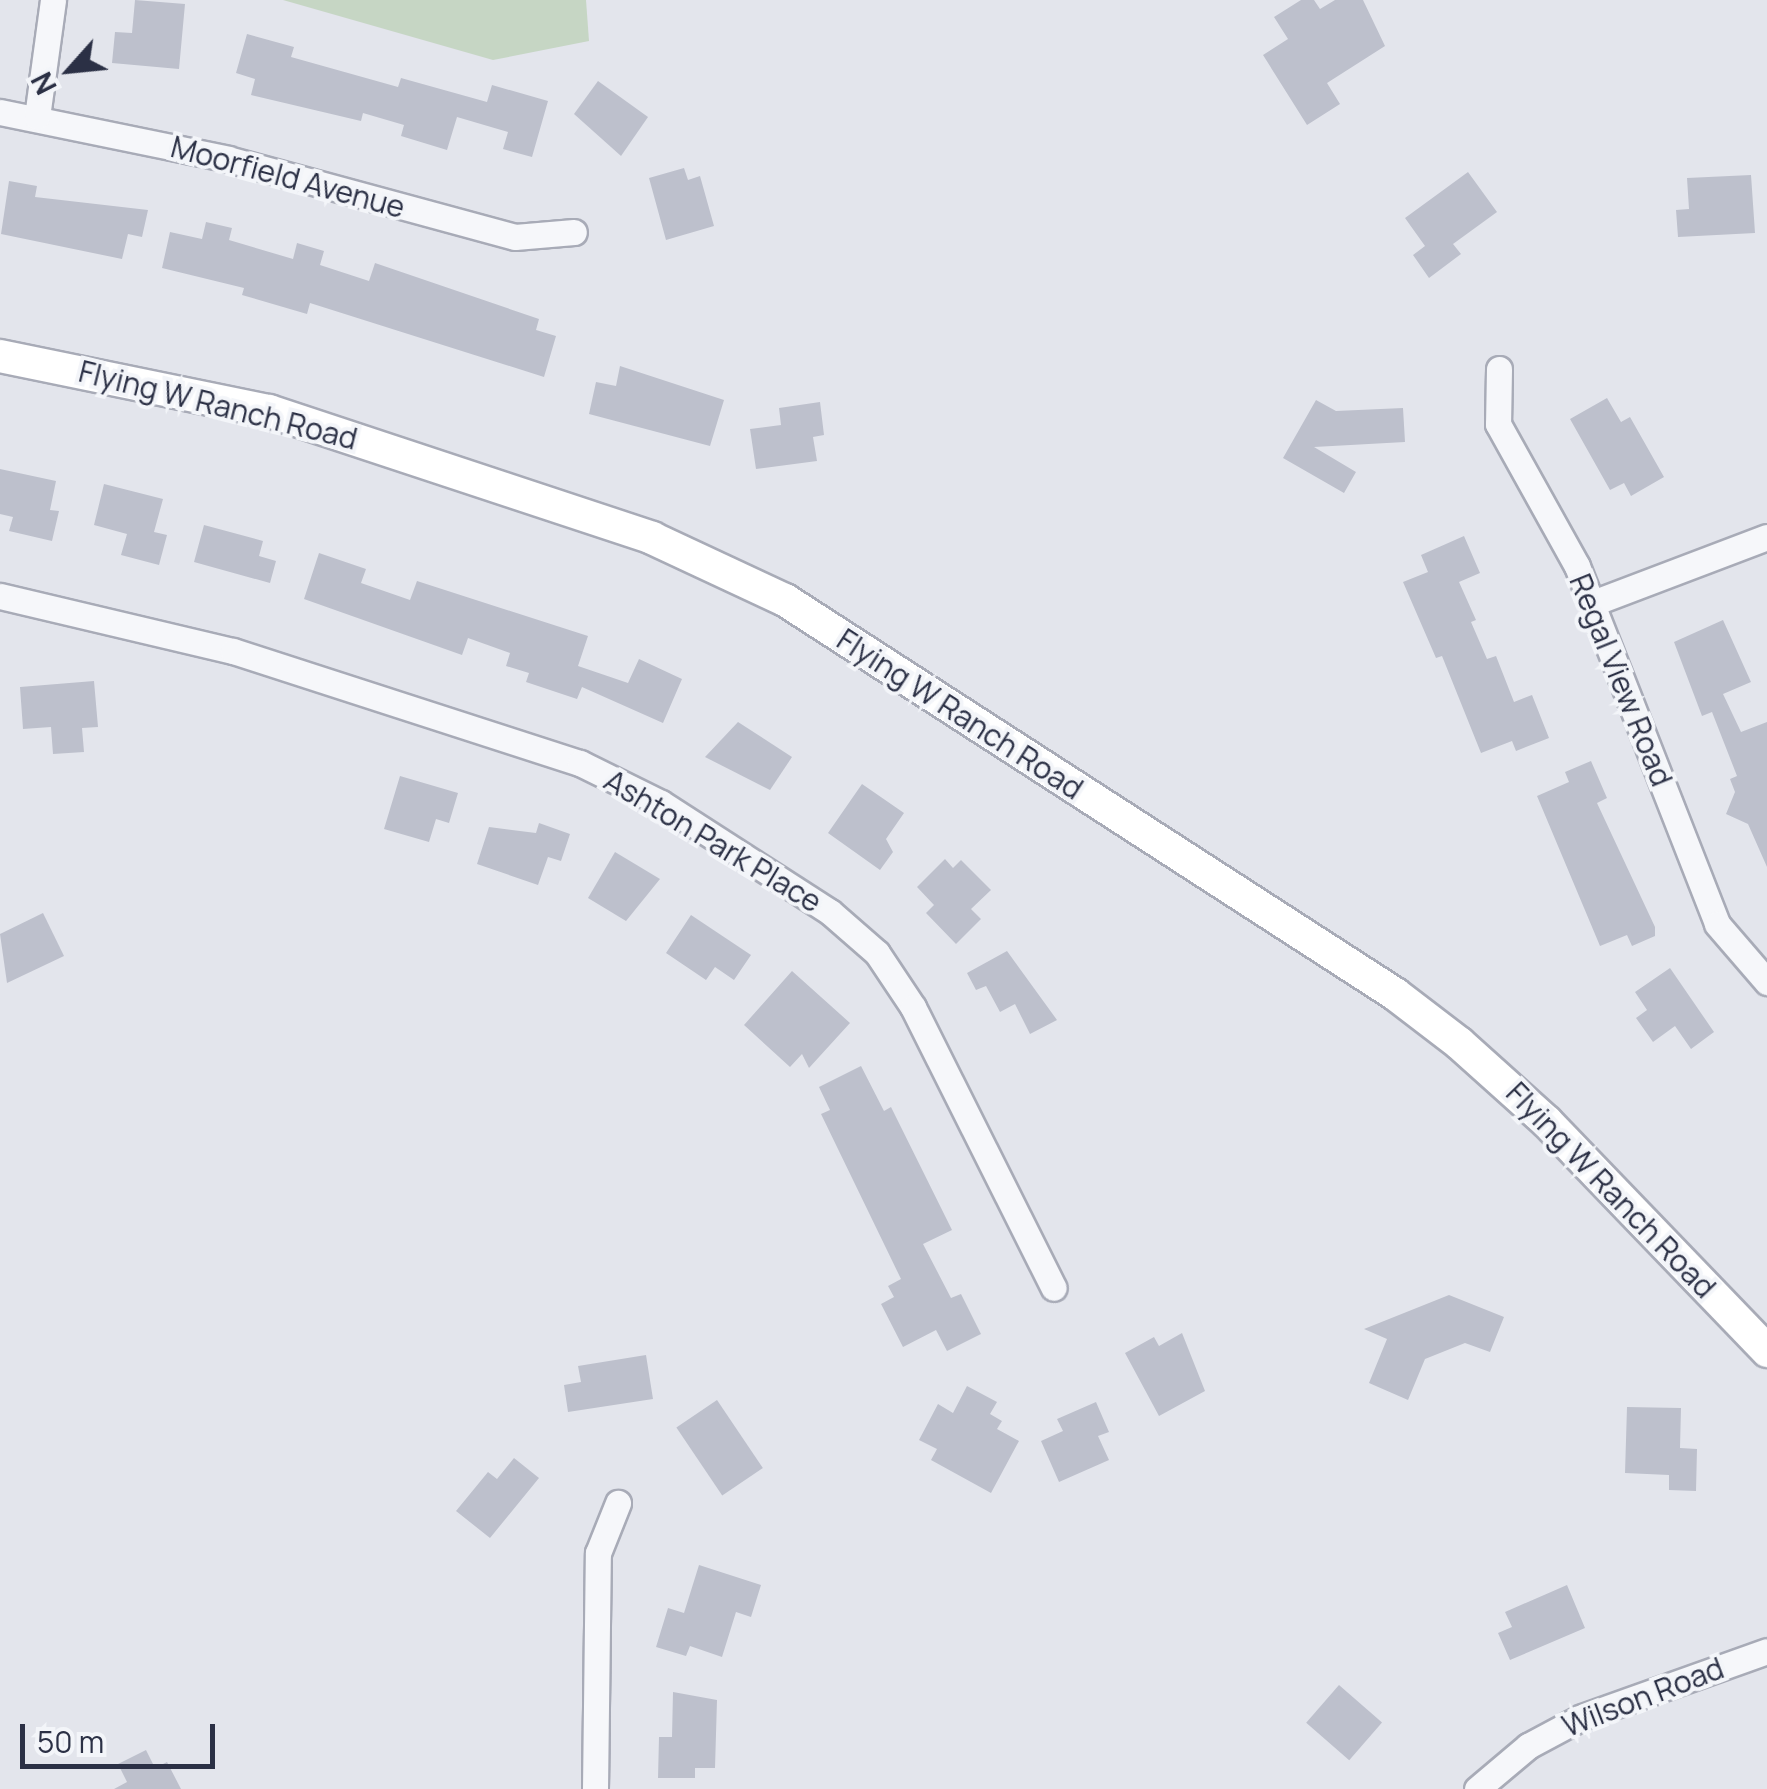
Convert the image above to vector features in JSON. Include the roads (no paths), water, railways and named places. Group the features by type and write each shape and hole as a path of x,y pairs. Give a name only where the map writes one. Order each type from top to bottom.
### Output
{"street":[{"path":"37,117 52,0"},
{"name":"Moorfield Avenue","path":"0,112 228,158 514,237 574,232"},
{"name":"Flying W Ranch Road","path":"0,356 269,411 652,538 772,592 1395,994 1460,1042 1546,1122 1767,1351"},
{"name":"Regal View Road","path":"1499,369 1498,424 1593,603 1717,924 1735,952 1767,982"},
{"path":"1593,603 1767,536"},
{"name":"Ashton Park Place","path":"0,596 232,651 580,763 660,804 830,912 878,953 912,1007 1054,1288"},
{"path":"595,1789 598,1553 618,1503"},
{"name":"Wilson Road","path":"1477,1789 1516,1754 1568,1724 1767,1652"}]}
